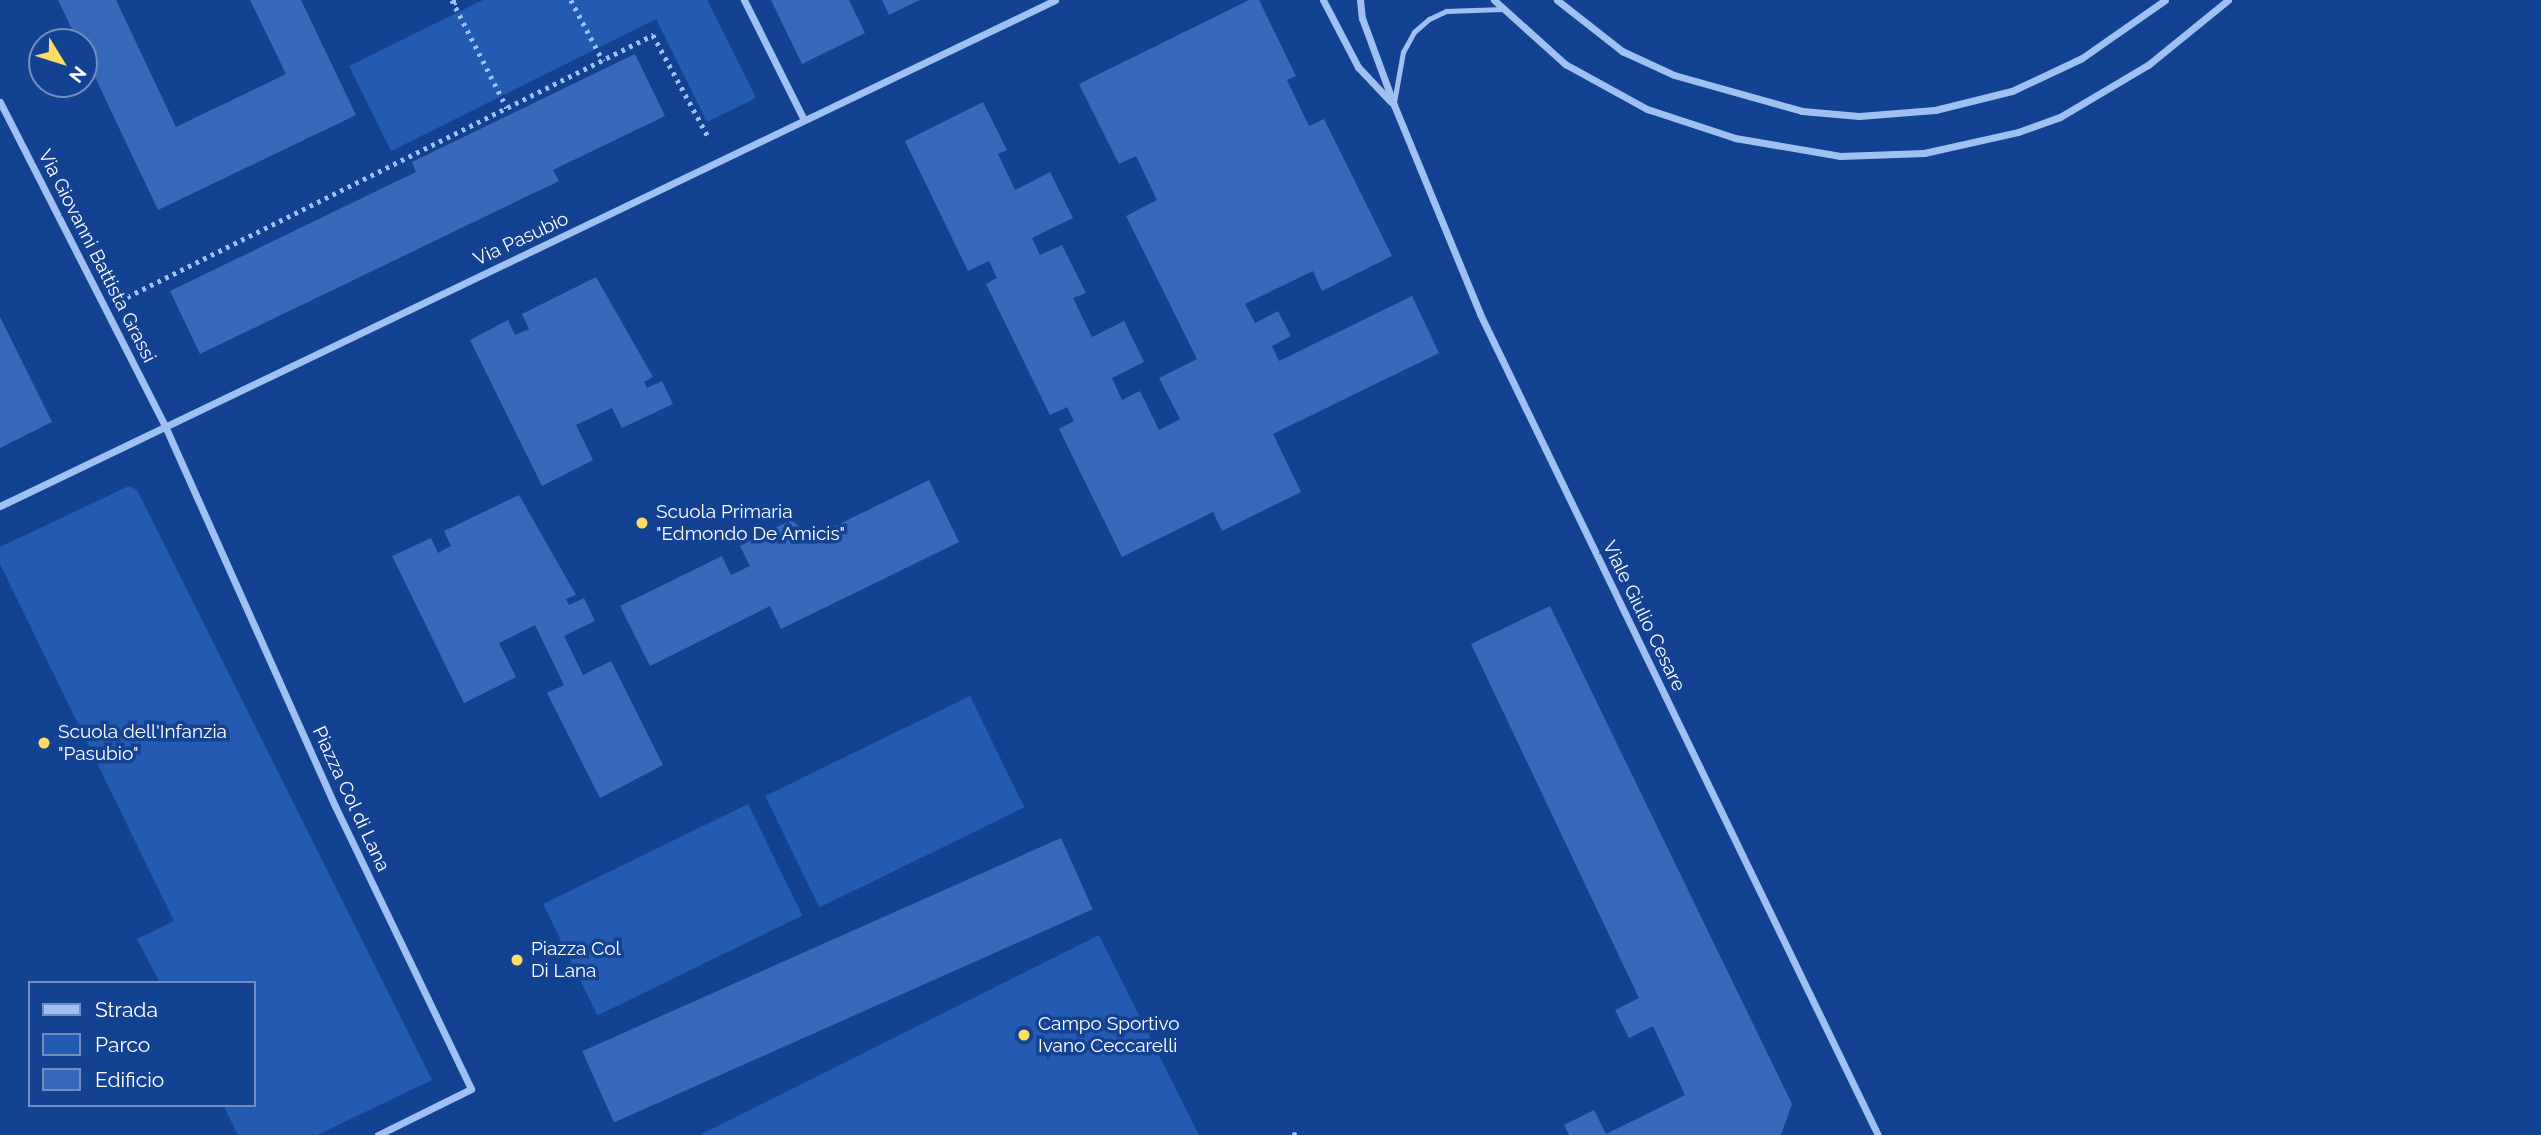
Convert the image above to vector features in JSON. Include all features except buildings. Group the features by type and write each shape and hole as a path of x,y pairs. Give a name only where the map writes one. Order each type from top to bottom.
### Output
{"street":[{"path":"744,0 804,120"},
{"name":"Via Pasubio","path":"0,506 1055,0"},
{"name":"Viale Giulio Cesare","path":"1324,0 1358,67 1394,105"},
{"name":"Viale Giulio Cesare","path":"1360,0 1362,18 1394,105 1480,314 1878,1135"},
{"path":"1494,0 1565,64 1647,109 1735,138 1840,156 1924,153 2018,132 2060,117 2148,65 2228,0"},
{"path":"1557,0 1622,51 1674,75 1802,111 1859,116 1936,110 2012,91 2082,58 2165,0"},
{"name":"Via Giovanni Battista Grassi","path":"0,102 107,306 165,426"},
{"name":"Piazza Col di Lana","path":"165,426 335,806 471,1089 378,1135"}],"lane":[{"path":"1394,105 1403,52 1414,32 1429,19 1446,11 1503,9"}],"path":[{"path":"460,0 452,2 507,108"},
{"path":"571,0 603,61"},
{"path":"107,306 653,35 722,161"}],"green space":[{"path":"483,0 707,0 756,98 707,122 656,19 391,151 349,66"},
{"path":"129,486 137,490 432,1080 317,1135 238,1135 224,1107 256,1107 256,981 159,981 137,939 174,921 0,564 0,547"},
{"path":"970,696 1024,807 819,907 765,796"},
{"path":"748,804 802,915 597,1015 543,904"},
{"name":"Campo Sportivo Ivano Ceccarelli","path":"1099,935 1199,1135 700,1135"}],"place":[{"name":"Scuola Primaria \"Edmondo De Amicis\"","path":"642,523"},
{"name":"Scuola dell'Infanzia \"Pasubio\"","path":"44,743"},
{"name":"Piazza Col Di Lana","path":"517,960"},
{"name":"Campo Sportivo Ivano Ceccarelli","path":"1024,1035"}]}
